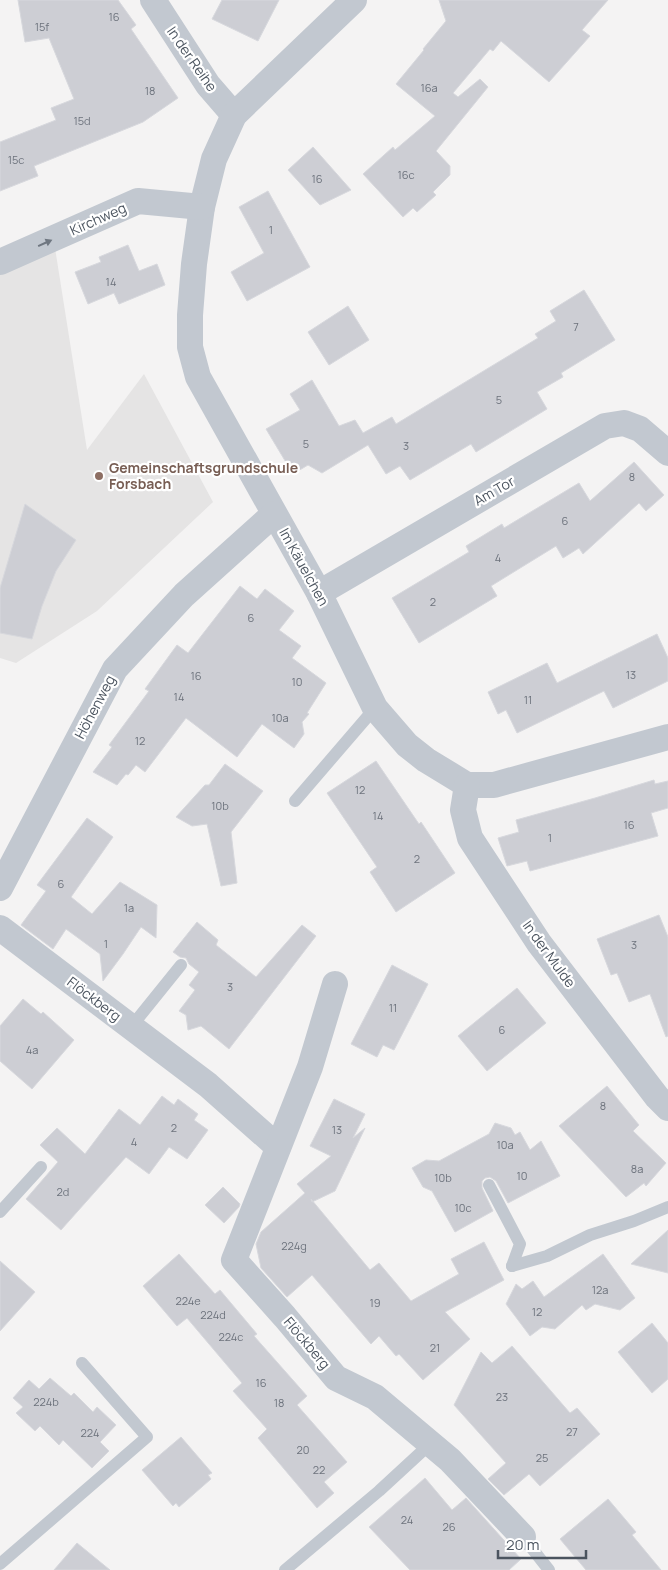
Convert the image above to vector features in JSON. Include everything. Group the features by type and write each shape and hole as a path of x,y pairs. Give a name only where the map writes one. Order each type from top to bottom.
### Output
{"street":[{"name":"In der Reihe","path":"153,0 208,85 234,115"},
{"path":"234,115 354,0"},
{"name":"Im Käuelchen","path":"234,115 214,159 202,207 194,264 190,347 198,377 319,593 375,708 407,745 426,760 467,785"},
{"name":"Kirchweg","path":"0,262 138,201 202,207"},
{"name":"Am Tor","path":"319,593 604,426 624,423 640,429 668,453"},
{"name":"Höhenweg","path":"0,888 115,669 184,595 274,514"},
{"path":"467,785 494,785 668,737"},
{"name":"In der Mulde","path":"467,785 463,810 470,838 539,943 668,1108"},
{"name":"Flöckberg","path":"0,928 208,1085 278,1147"},
{"name":"Flöckberg","path":"335,984 310,1067 234,1260 336,1378 375,1397 450,1460 523,1537"}],"lane":[{"path":"295,801 375,708"},
{"path":"131,1027 182,965"},
{"path":"0,1212 41,1167"},
{"path":"489,1185 520,1244 512,1266 547,1256 590,1235 634,1221 668,1207"},
{"path":"0,1564 146,1437 82,1363"},
{"path":"285,1570 379,1491 430,1444"},
{"path":"523,1537 549,1570"}],"shaded area":[{"name":"Gemeinschaftsgrundschule Forsbach","path":"55,248 87,450 144,374 213,502 97,611 16,663 0,658 0,272"}],"building":[{"path":"18,0 118,0 136,25 131,29 178,98 143,122 34,166 38,176 0,191 0,142 56,120 51,108 74,99 49,38 25,42"},
{"path":"222,0 279,0 258,41 212,19"},
{"path":"439,0 608,0 582,30 590,36 549,82 501,41 493,51 490,49 453,93 458,97 480,79 488,87 436,151 450,166 450,175 433,192 436,195 417,212 413,208 403,217 363,174 393,147 395,150 435,116 396,84 446,21"},
{"path":"313,147 351,190 320,205 288,170"},
{"path":"268,191 310,267 247,301 231,272 264,253 239,207"},
{"path":"128,245 139,271 157,264 165,285 119,304 114,293 88,304 75,272 101,262 99,257"},
{"path":"584,290 615,340 561,373 563,377 537,392 547,409 476,452 471,444 410,480 400,466 386,474 368,445 322,473 308,465 293,474 266,429 300,410 290,394 312,380 339,426 355,420 363,433 392,417 396,424 538,338 535,334 556,321 550,311"},
{"path":"348,306 369,340 329,365 308,332"},
{"path":"634,462 664,495 646,511 639,503 583,554 579,548 563,558 556,546 491,586 497,596 419,643 392,598 469,552 466,546 502,524 504,528 579,483 590,501"},
{"path":"25,504 76,540 56,571 42,606 32,639 0,633 0,588"},
{"path":"240,586 257,599 265,589 294,611 279,630 301,646 292,658 326,683 307,713 309,714 302,722 304,734 294,748 262,724 237,757 186,718 145,772 136,765 117,785 93,772 112,747 109,745 149,691 145,689 177,645 188,653"},
{"path":"657,634 668,658 668,681 613,708 604,691 517,733 506,710 498,714 488,692 547,663 557,683"},
{"path":"376,761 419,824 421,822 455,873 396,912 370,872 377,867 327,793"},
{"path":"225,764 263,791 231,832 237,883 221,886 207,824 192,826 176,817 205,785 209,785"},
{"path":"654,780 655,784 668,781 668,808 651,813 658,836 530,871 527,861 507,866 498,838 519,832 516,820"},
{"path":"87,818 113,837 71,897 92,914 120,882 157,905 156,938 141,927 103,981 100,954 66,929 53,949 21,925 46,891 37,885"},
{"path":"659,915 668,937 668,1036 666,1037 650,994 629,1002 617,973 611,975 597,939"},
{"path":"197,922 218,940 216,945 256,977 302,925 316,936 229,1049 201,1026 188,1030 186,1015 179,1011 195,990 189,985 199,972 189,964 186,958 180,957 173,952"},
{"path":"392,965 428,984 394,1050 383,1045 377,1057 351,1044"},
{"path":"517,988 546,1023 487,1071 458,1036"},
{"path":"23,999 41,1014 43,1012 74,1040 32,1089 0,1061 0,1026"},
{"path":"607,1086 639,1125 633,1131 666,1163 646,1186 644,1183 626,1197 559,1126"},
{"path":"162,1096 174,1105 178,1099 198,1114 194,1120 208,1130 187,1159 169,1147 149,1174 126,1157 61,1230 26,1199 58,1162 40,1145 57,1128 85,1154 119,1109 140,1125"},
{"path":"334,1099 365,1114 353,1138 365,1128 335,1191 313,1201 370,1270 379,1263 411,1301 459,1274 451,1259 484,1242 504,1280 445,1312 470,1339 423,1380 399,1354 396,1356 379,1336 371,1344 312,1275 287,1297 261,1268 256,1244 261,1232 305,1193 297,1184 331,1156 310,1146"},
{"path":"495,1123 511,1128 515,1135 520,1132 530,1150 541,1141 560,1176 508,1203 496,1181 490,1177 485,1178 482,1181 482,1188 493,1211 455,1232 432,1191 423,1187 412,1168 426,1160 439,1161 489,1134"},
{"path":"223,1187 240,1204 224,1223 205,1205"},
{"path":"668,1230 668,1273 631,1264"},
{"path":"179,1254 215,1294 220,1290 257,1334 254,1336 307,1396 297,1405 347,1462 324,1482 334,1493 317,1508 258,1438 267,1429 233,1391 242,1383 187,1318 177,1326 143,1286"},
{"path":"603,1254 635,1298 620,1310 595,1304 586,1310 582,1305 555,1329 542,1327 530,1336 506,1304 516,1284 522,1289 533,1281 544,1297"},
{"path":"0,1261 35,1292 0,1331"},
{"path":"652,1323 668,1343 668,1379 652,1393 618,1352"},
{"path":"512,1346 570,1413 577,1408 600,1434 540,1486 529,1474 504,1495 488,1479 506,1463 454,1405 481,1352 492,1363"},
{"path":"50,1378 71,1396 74,1393 93,1412 97,1407 116,1425 100,1442 109,1451 92,1468 63,1440 59,1445 40,1426 35,1431 16,1413 23,1407 13,1398 29,1380 39,1389"},
{"path":"181,1437 212,1473 208,1475 211,1479 179,1507 176,1503 173,1506 142,1470"},
{"path":"425,1478 452,1510 466,1498 521,1559 509,1570 410,1570 369,1527"},
{"path":"608,1499 636,1532 632,1535 661,1570 586,1570 560,1539"},
{"path":"77,1543 110,1570 54,1570"}],"place":[{"name":"Gemeinschaftsgrundschule Forsbach","path":"99,476"}]}
